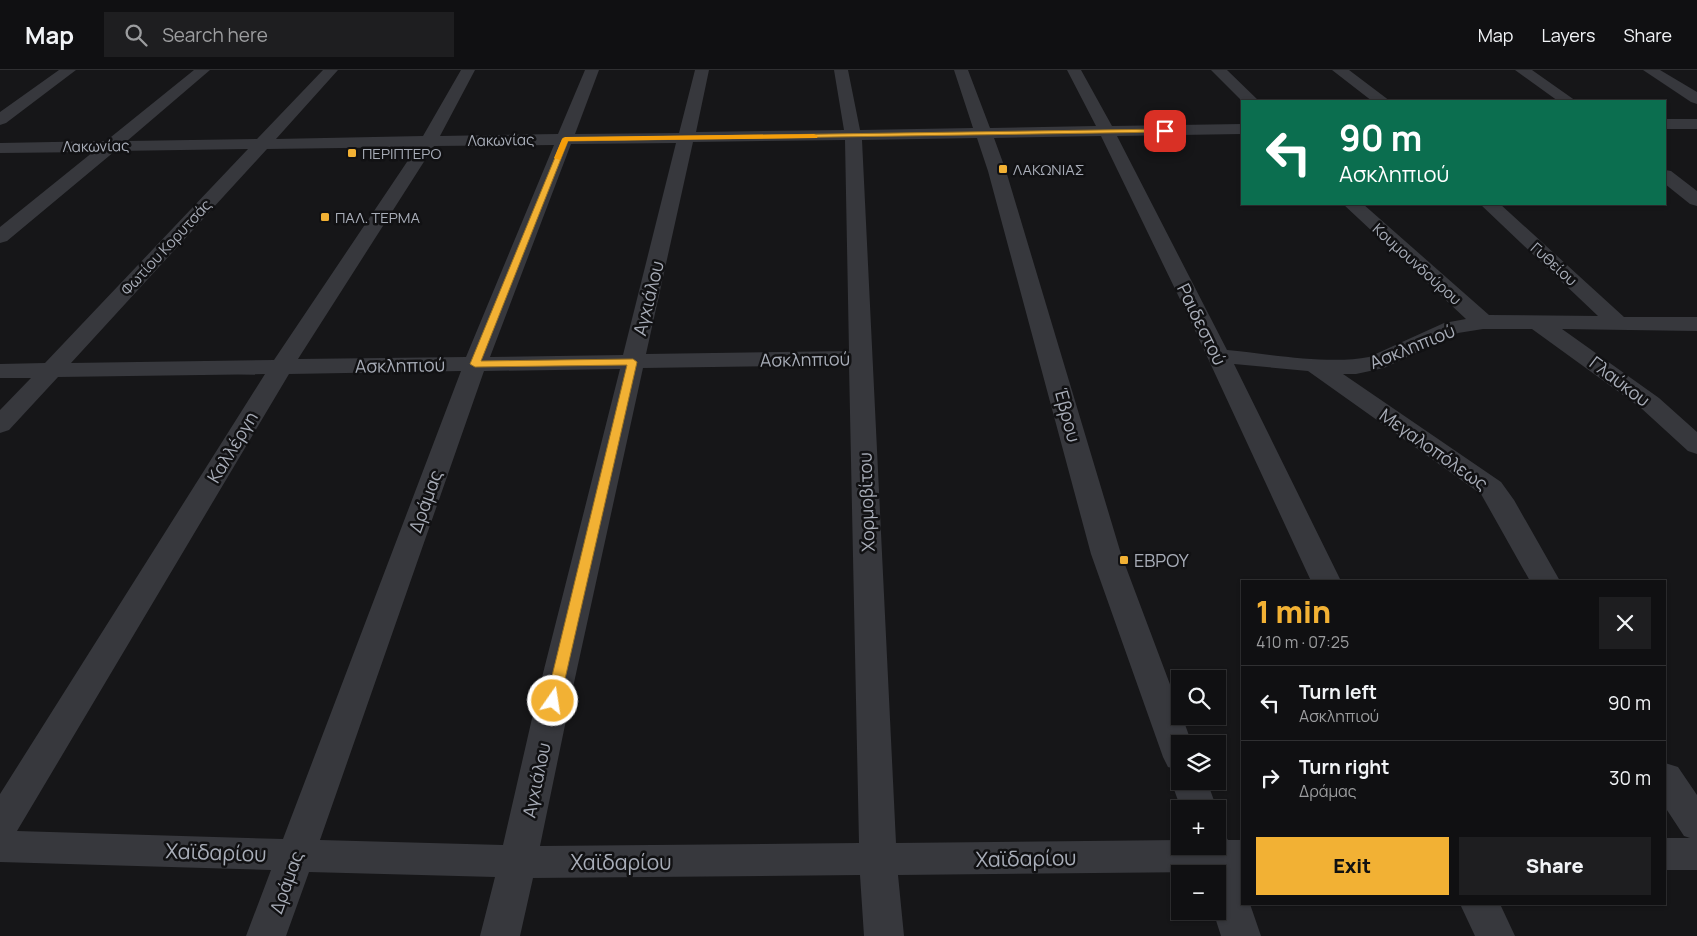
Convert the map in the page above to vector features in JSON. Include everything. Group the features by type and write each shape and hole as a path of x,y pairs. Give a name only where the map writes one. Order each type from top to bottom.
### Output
{"street":[{"path":"0,120 69,70"},
{"path":"0,237 203,70"},
{"name":"Φωτίου Κορυτσάς","path":"0,425 331,70"},
{"name":"Καλλέργη","path":"0,826 281,367 429,141 468,70"},
{"name":"Δράμας","path":"266,936 475,364 592,70"},
{"name":"Αγχιάλου","path":"500,936 553,701 702,70"},
{"name":"Χορμοβίτου","path":"841,70 853,136 878,860 884,936"},
{"name":"Έβρου","path":"961,70 997,171 1049,348 1106,554 1172,735"},
{"name":"Ραιδεστού","path":"1074,70 1107,131 1218,356 1326,580"},
{"path":"1218,70 1250,100"},
{"path":"1339,70 1381,100"},
{"path":"1522,70 1567,100"},
{"path":"1650,70 1697,99"},
{"path":"1666,124 1697,124"},
{"name":"Λακωνίας","path":"0,148 1241,130"},
{"path":"1666,176 1697,200"},
{"name":"Κουμουνδούρου","path":"1353,205 1483,322"},
{"name":"Γυθείου","path":"1490,205 1619,324"},
{"name":"Ασκληπιού","path":"1218,356 1335,367 1356,367 1376,363 1452,328 1483,322 1697,324"},
{"name":"Γλαύκου","path":"1537,322 1650,403 1697,446"},
{"name":"Ασκληπιού","path":"0,371 861,358"},
{"name":"Μεγαλοπόλεως","path":"1314,365 1491,488 1500,500 1544,580"},
{"path":"1666,778 1697,825"},
{"name":"Χαϊδαρίου","path":"0,846 518,862 878,860 1171,854"},
{"path":"1666,854 1697,854"},
{"path":"1224,855 1241,936"},
{"path":"1480,905 1495,936"}],"slow traffic":[{"path":"557,158 565,139 814,136"}],"place":[{"name":"ΠΕΡΙΠΤΕΡΟ","path":"352,153"},
{"name":"ΛΑΚΩΝΙΑΣ","path":"1003,169"},
{"name":"ΠΑΛ. ΤΕΡΜΑ","path":"325,217"},
{"name":"ΕΒΡΟΥ","path":"1124,560"}],"route":[{"path":"553,701 633,362 475,364 565,139 1165,131"}]}
